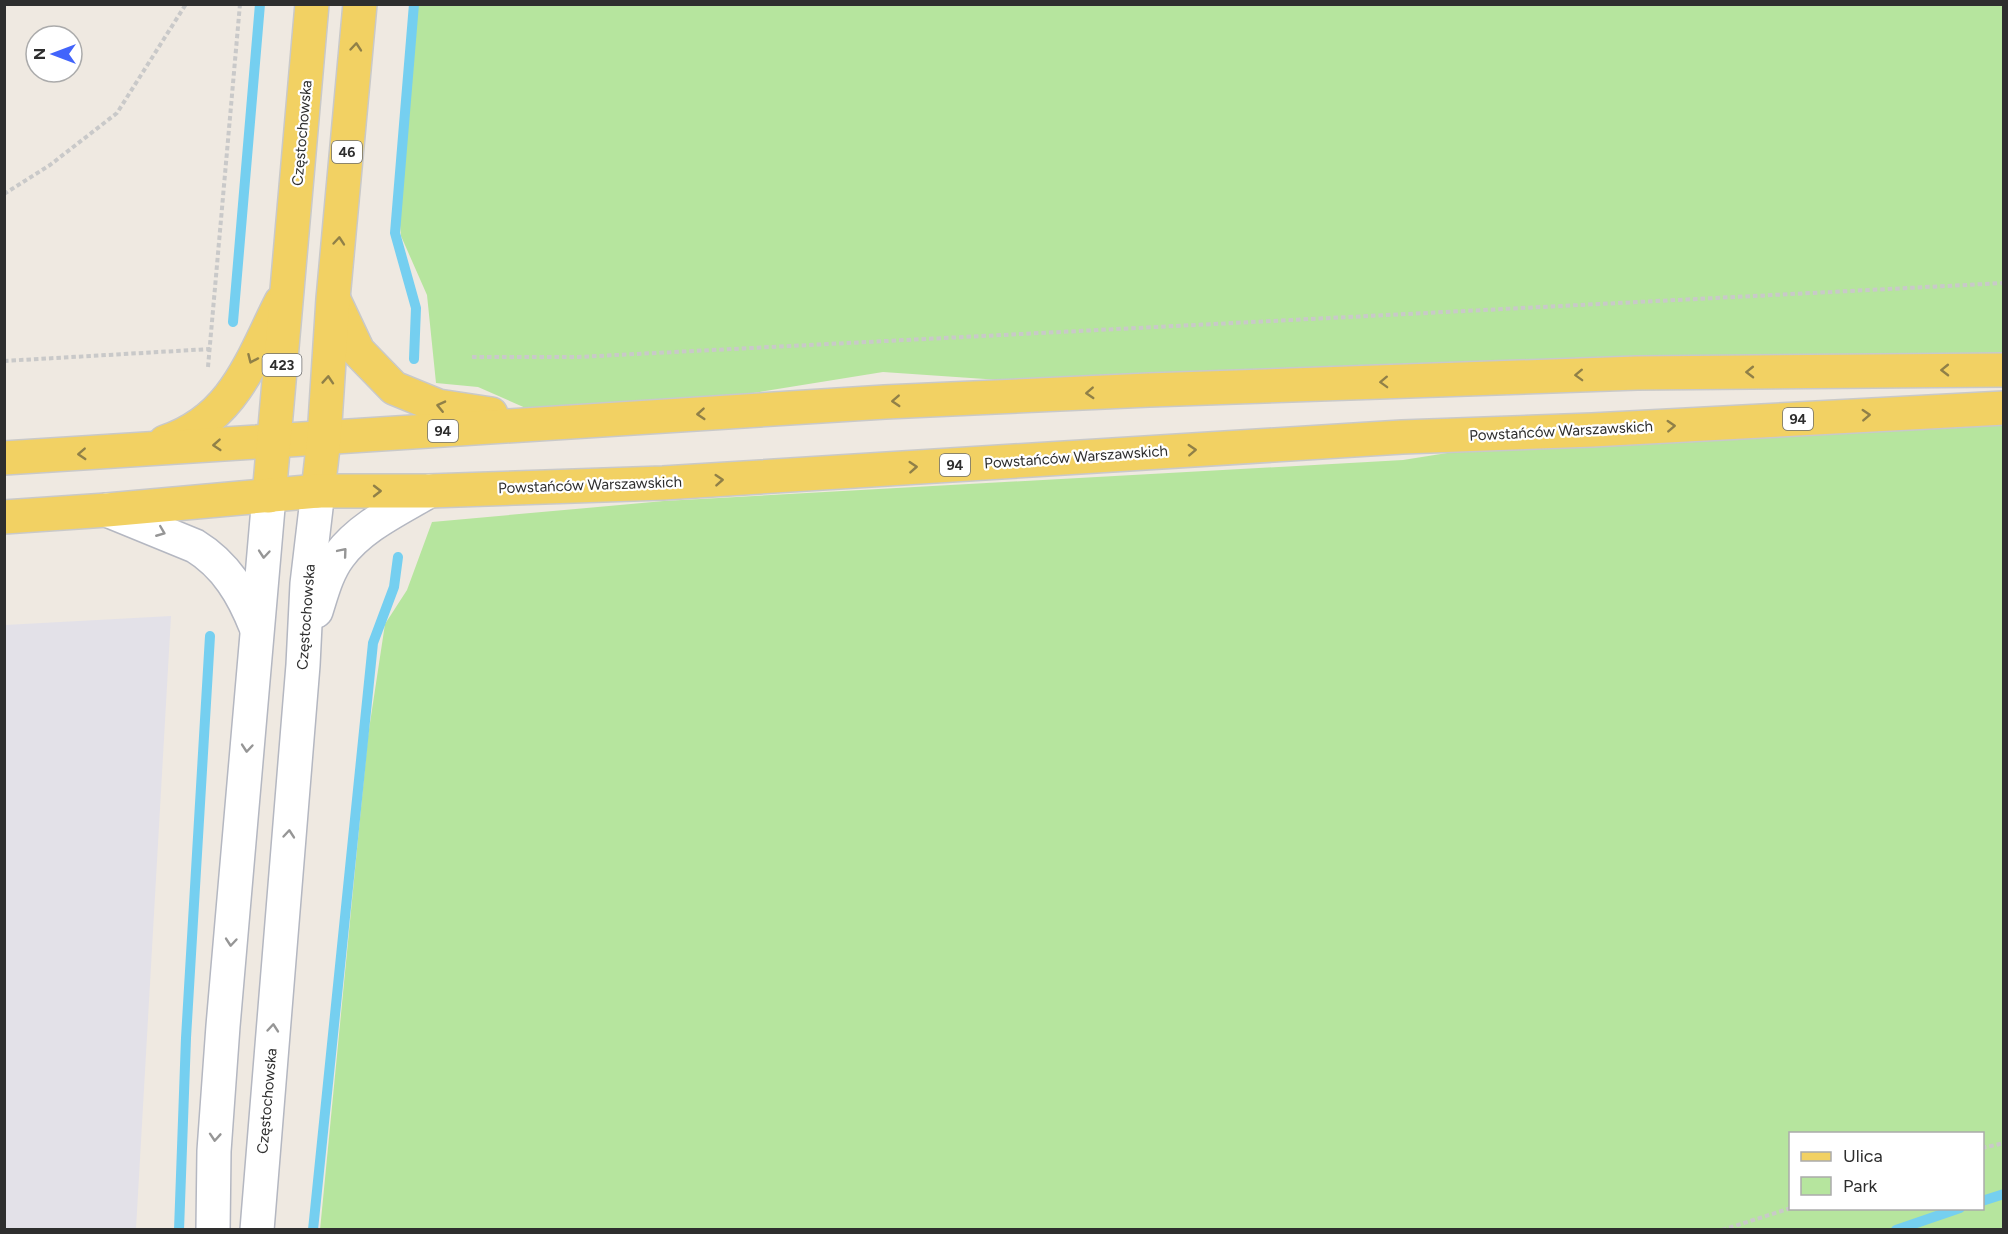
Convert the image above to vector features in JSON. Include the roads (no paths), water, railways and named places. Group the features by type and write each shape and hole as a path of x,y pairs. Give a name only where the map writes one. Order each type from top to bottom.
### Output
{"main road":[{"name":"Częstochowska","path":"213,1230 214,1151 222,1037 312,4"},
{"name":"Częstochowska","path":"257,1230 303,665 307,584 324,438 333,299 360,4"},
{"path":"4,458 141,450 171,440 204,423 225,404 246,373 288,288"},
{"path":"333,299 358,351 394,388 438,406 562,424"},
{"name":"94","path":"141,450 885,402 1197,388 1637,373 2004,369"},
{"name":"Powstańców Warszawskich","path":"4,517 318,491 429,491 663,483 1402,437 1592,430 2004,408"},
{"path":"303,665 324,585 339,556 376,523 429,491"},
{"path":"107,510 195,546 208,554 238,588 258,632"}],"waterway":[{"path":"233,322 260,4"},
{"path":"414,4 395,233 416,308 414,359"},
{"path":"313,1230 373,643 394,587 398,557"},
{"path":"179,1230 186,1038 210,636"},
{"path":"1984,1200 2004,1194"},
{"path":"1896,1230 1954,1210"}]}
